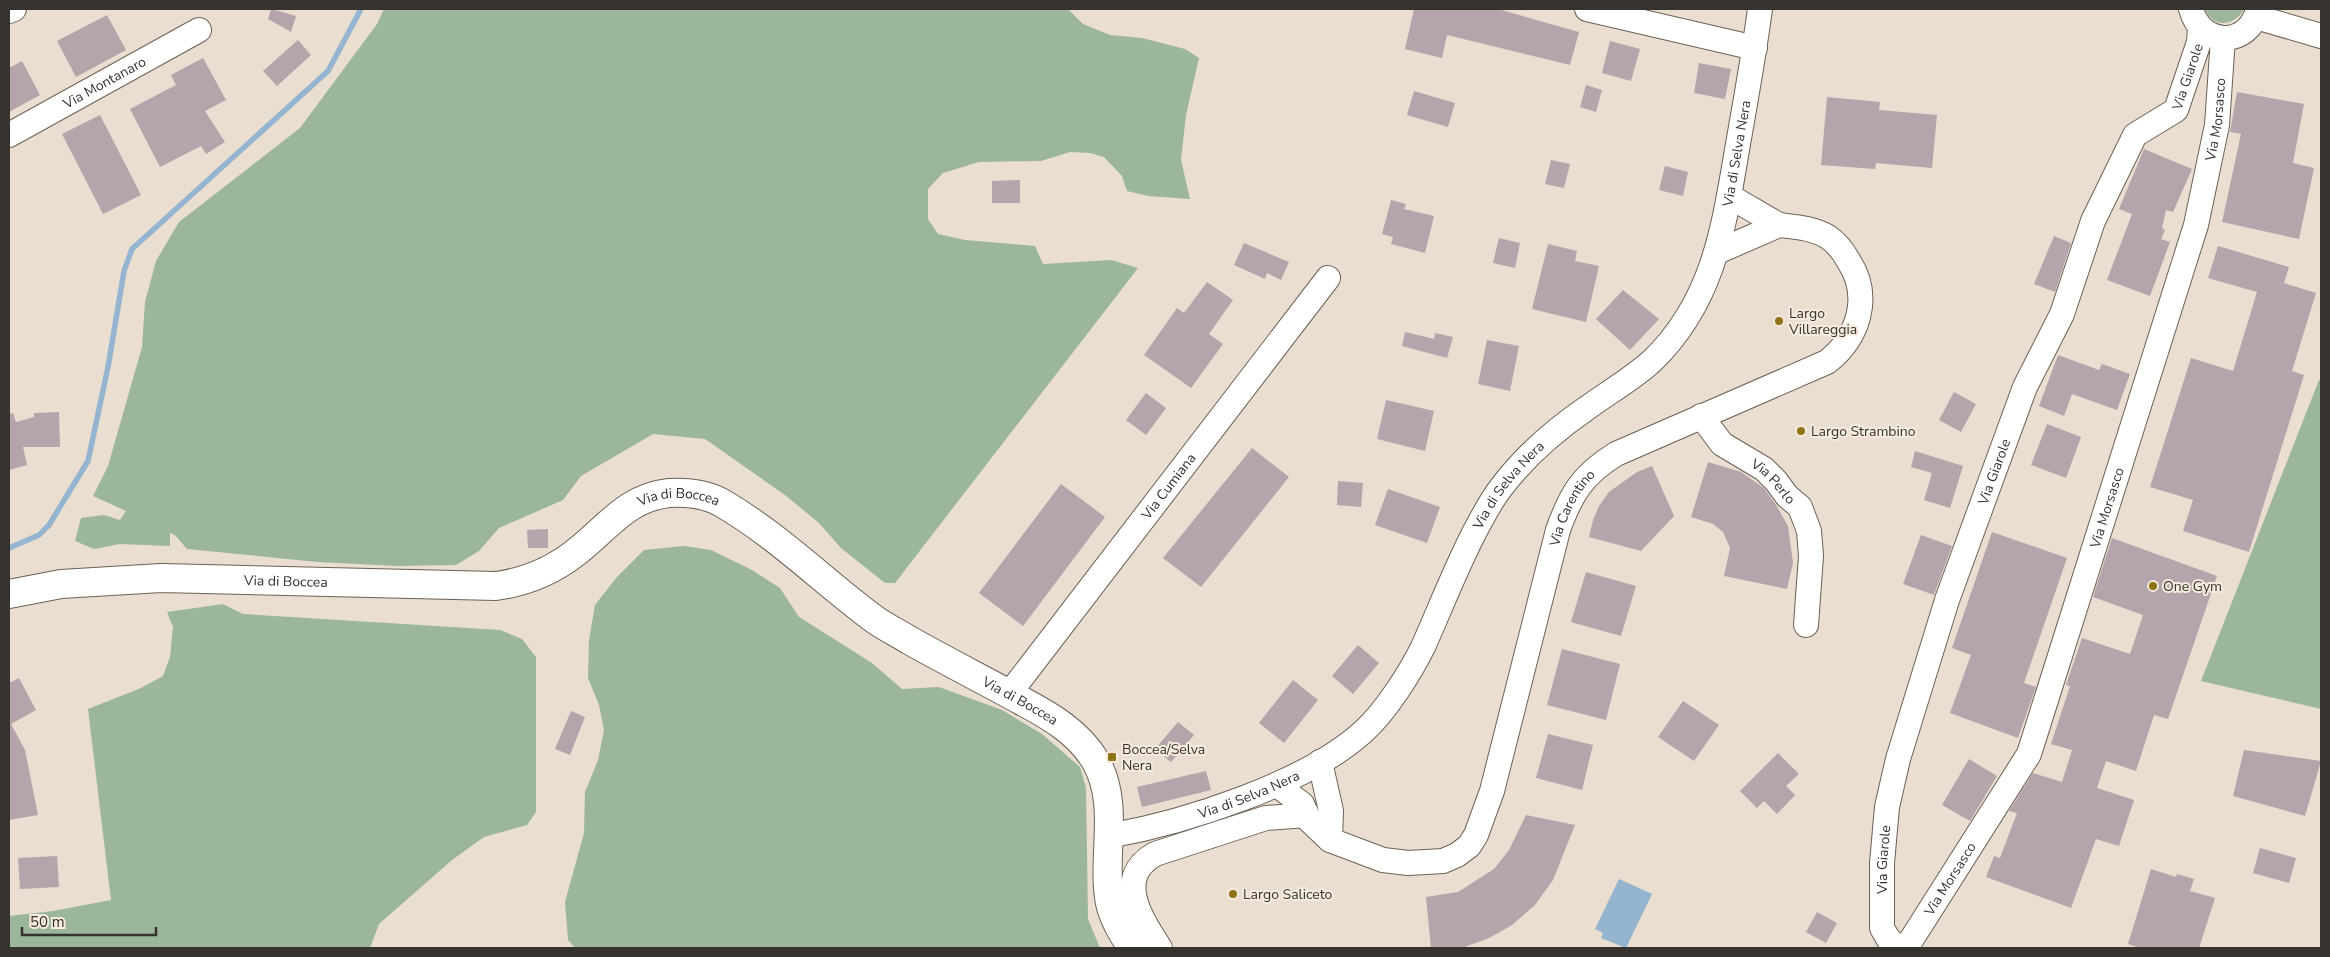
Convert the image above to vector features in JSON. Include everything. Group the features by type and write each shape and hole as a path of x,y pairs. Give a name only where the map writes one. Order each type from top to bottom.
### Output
{"main road":[{"name":"Via di Boccea","path":"9,594 61,584 144,579 496,586 531,578 552,568 575,553 635,502 660,494 690,493 721,502 788,549 876,620 935,655 1059,722 1089,751 1105,784 1111,906 1116,920 1132,948"}],"street":[{"path":"9,11 14,9"},
{"path":"1587,9 1755,48"},
{"name":"Via di Selva Nera","path":"1109,836 1175,819 1277,785 1320,762 1366,730 1399,685 1421,650 1454,572 1499,490 1519,466 1554,433 1651,361 1675,336 1696,304 1717,252 1729,196 1760,9"},
{"path":"2195,18 2206,33 2223,38 2243,32 2257,13 2321,36"},
{"name":"Via Giarole","path":"1900,948 1889,940 1882,928 1882,862 1887,808 1898,759 1947,600 2025,387 2062,314 2093,221 2135,135 2176,110 2199,42 2195,18"},
{"name":"Via Montanaro","path":"9,134 199,30"},
{"name":"Via Morsasco","path":"1906,948 2029,754 2196,226 2217,125 2223,38"},
{"name":"Via Carentino","path":"1277,785 1302,804 1310,821 1330,840 1383,860 1408,863 1443,861 1457,855 1469,846 1476,835 1492,791 1548,567 1567,505 1582,480 1604,461 1616,454 1827,362 1839,352 1854,331 1861,306 1861,290 1854,268 1843,250 1826,236 1814,231 1779,225 1729,196"},
{"path":"1717,252 1779,225"},
{"name":"Via Cumiana","path":"1009,694 1328,278"},
{"name":"Via Perlo","path":"1701,416 1722,444 1764,469 1787,496 1800,507 1809,532 1811,556 1806,625"},
{"path":"1320,762 1331,811 1330,840"},
{"path":"1160,948 1144,923 1134,895 1136,873 1146,859 1154,854 1266,818 1307,815"}],"green space":[{"path":"384,9 1068,9 1083,24 1110,35 1142,38 1185,49 1199,58 1186,115 1181,160 1190,199 1148,196 1127,191 1122,176 1104,157 1090,153 1070,152 1041,161 979,162 943,173 928,189 928,219 938,234 965,240 1035,246 1043,264 1111,260 1138,268 895,583 885,583 841,548 819,523 785,495 705,439 653,434 581,476 563,500 499,528 479,551 456,565 397,566 318,562 187,549 175,535 170,533 170,546 120,544 94,549 75,541 81,518 104,515 120,520 126,511 93,496 108,466 142,347 145,302 156,261 179,222 300,128 377,24"},
{"path":"2205,9 2244,9 2235,19 2224,23 2213,20"},
{"path":"2319,380 2321,380 2321,709 2201,681"},
{"path":"684,546 711,550 752,570 780,588 799,617 872,663 902,689 939,687 1002,710 1042,734 1080,767 1086,788 1088,919 1100,948 575,948 568,940 565,902 584,833 585,792 598,760 604,730 599,705 588,678 589,640 595,605 617,577 644,550"},
{"path":"223,604 243,614 500,630 522,639 536,657 536,812 527,825 484,837 452,860 379,924 370,948 9,948 9,916 53,911 111,900 88,709 141,688 163,676 170,657 173,627 167,612"}],"water":[{"path":"1619,879 1652,894 1626,948 1601,938 1603,933 1595,929"}],"building":[{"path":"271,9 296,16 291,32 268,19"},
{"path":"1414,9 1498,9 1579,32 1570,65 1447,35 1442,58 1405,49"},
{"path":"107,15 126,50 76,77 57,41"},
{"path":"298,40 311,55 277,86 263,71"},
{"path":"1610,41 1640,49 1631,81 1602,73"},
{"path":"203,58 226,100 205,111 225,142 206,154 201,146 160,167 130,109 176,85 171,75"},
{"path":"22,61 40,95 9,112 9,68"},
{"path":"1699,63 1731,69 1725,99 1694,93"},
{"path":"1586,85 1602,90 1596,112 1580,107"},
{"path":"1414,91 1455,103 1448,127 1407,115"},
{"path":"2237,92 2304,104 2293,163 2314,168 2299,239 2222,222 2241,134 2230,132"},
{"path":"1827,97 1880,102 1879,110 1937,115 1932,168 1876,163 1875,169 1821,165"},
{"path":"100,115 141,195 103,214 62,134"},
{"path":"2144,149 2192,169 2173,212 2166,210 2162,228 2165,230 2161,239 2170,242 2150,296 2107,280 2132,214 2119,209"},
{"path":"1551,160 1570,164 1564,188 1545,184"},
{"path":"1665,166 1688,172 1683,196 1659,190"},
{"path":"1020,180 1020,203 992,203 992,181"},
{"path":"1391,200 1406,204 1404,209 1434,216 1425,253 1391,244 1393,237 1382,234"},
{"path":"2054,236 2071,243 2055,292 2034,284"},
{"path":"1499,238 1520,243 1515,268 1493,263"},
{"path":"1244,243 1289,262 1281,280 1267,273 1265,279 1234,265"},
{"path":"1548,244 1577,251 1575,261 1599,266 1586,322 1532,309"},
{"path":"2218,246 2289,267 2284,283 2316,293 2292,371 2304,375 2249,552 2183,531 2193,500 2150,487 2191,358 2233,371 2257,292 2208,278"},
{"path":"1207,282 1233,300 1209,334 1223,344 1191,388 1144,355 1177,308 1184,313"},
{"path":"1623,290 1659,319 1630,350 1596,319"},
{"path":"1405,332 1434,339 1435,333 1453,337 1447,358 1402,346"},
{"path":"1487,340 1519,346 1510,391 1478,384"},
{"path":"2058,355 2099,370 2102,364 2130,374 2117,410 2072,394 2064,416 2039,406"},
{"path":"1954,392 1976,404 1961,432 1939,420"},
{"path":"1146,393 1166,408 1146,435 1126,420"},
{"path":"1386,400 1434,411 1425,451 1377,439"},
{"path":"59,412 60,447 23,447 27,465 9,470 9,414 13,413 16,422 34,417 34,413"},
{"path":"2047,424 2081,437 2066,478 2031,465"},
{"path":"1252,448 1289,477 1201,587 1163,558"},
{"path":"1915,451 1963,466 1950,508 1924,500 1932,473 1911,467"},
{"path":"1708,462 1741,472 1764,488 1776,505 1788,526 1793,563 1787,589 1724,576 1730,548 1723,532 1713,524 1691,517"},
{"path":"1652,466 1674,516 1641,551 1589,537 1599,506 1609,492 1637,472"},
{"path":"1338,481 1363,483 1361,507 1337,505"},
{"path":"1061,484 1105,517 1023,626 979,593"},
{"path":"1388,489 1440,507 1427,543 1375,525"},
{"path":"548,529 548,548 528,548 527,530"},
{"path":"1992,532 2067,558 2024,683 2036,687 2018,738 1950,713 1971,655 1952,648"},
{"path":"1921,535 1952,546 1934,595 1903,584"},
{"path":"2112,538 2217,576 2168,719 2154,715 2136,771 2106,761 2097,788 2134,800 2119,846 2096,839 2071,908 1986,877 1994,856 2000,858 2017,813 2009,811 2033,773 2062,782 2072,750 2051,744 2070,686 2066,685 2082,638 2130,654 2143,615 2093,597"},
{"path":"1586,572 1636,586 1621,636 1571,622"},
{"path":"1358,645 1379,663 1353,694 1332,676"},
{"path":"1562,649 1620,664 1606,720 1547,705"},
{"path":"19,678 36,710 11,724 25,750 38,815 9,820 9,683"},
{"path":"1293,680 1318,700 1284,743 1259,723"},
{"path":"1683,701 1719,725 1694,761 1658,737"},
{"path":"571,711 585,717 570,755 555,749"},
{"path":"1178,722 1194,735 1171,762 1155,749"},
{"path":"1548,734 1593,745 1582,790 1536,778"},
{"path":"2244,750 2321,761 2305,816 2233,796"},
{"path":"1778,753 1799,774 1786,786 1795,795 1777,814 1764,801 1757,808 1740,791"},
{"path":"1969,759 1997,776 1970,821 1942,805"},
{"path":"1206,771 1211,790 1142,807 1137,787"},
{"path":"1526,815 1575,825 1553,880 1535,905 1512,925 1489,938 1462,948 1431,948 1426,897 1458,892 1494,869 1509,850"},
{"path":"2260,848 2296,858 2289,883 2253,873"},
{"path":"57,856 59,887 20,889 18,858"},
{"path":"2151,869 2176,877 2177,874 2194,879 2190,891 2215,898 2199,948 2140,948 2128,944"},
{"path":"1817,912 1837,923 1826,943 1806,932"}],"waterway":[{"path":"9,548 39,535 49,525 88,461 108,367 124,271 132,249 328,71 361,9"}],"place":[{"name":"Largo Villareggia","path":"1779,321"},
{"name":"Largo Strambino","path":"1801,431"},
{"name":"One Gym","path":"2153,586"},
{"name":"Boccea/Selva Nera","path":"1112,757"},
{"name":"Largo Saliceto","path":"1233,894"}]}
